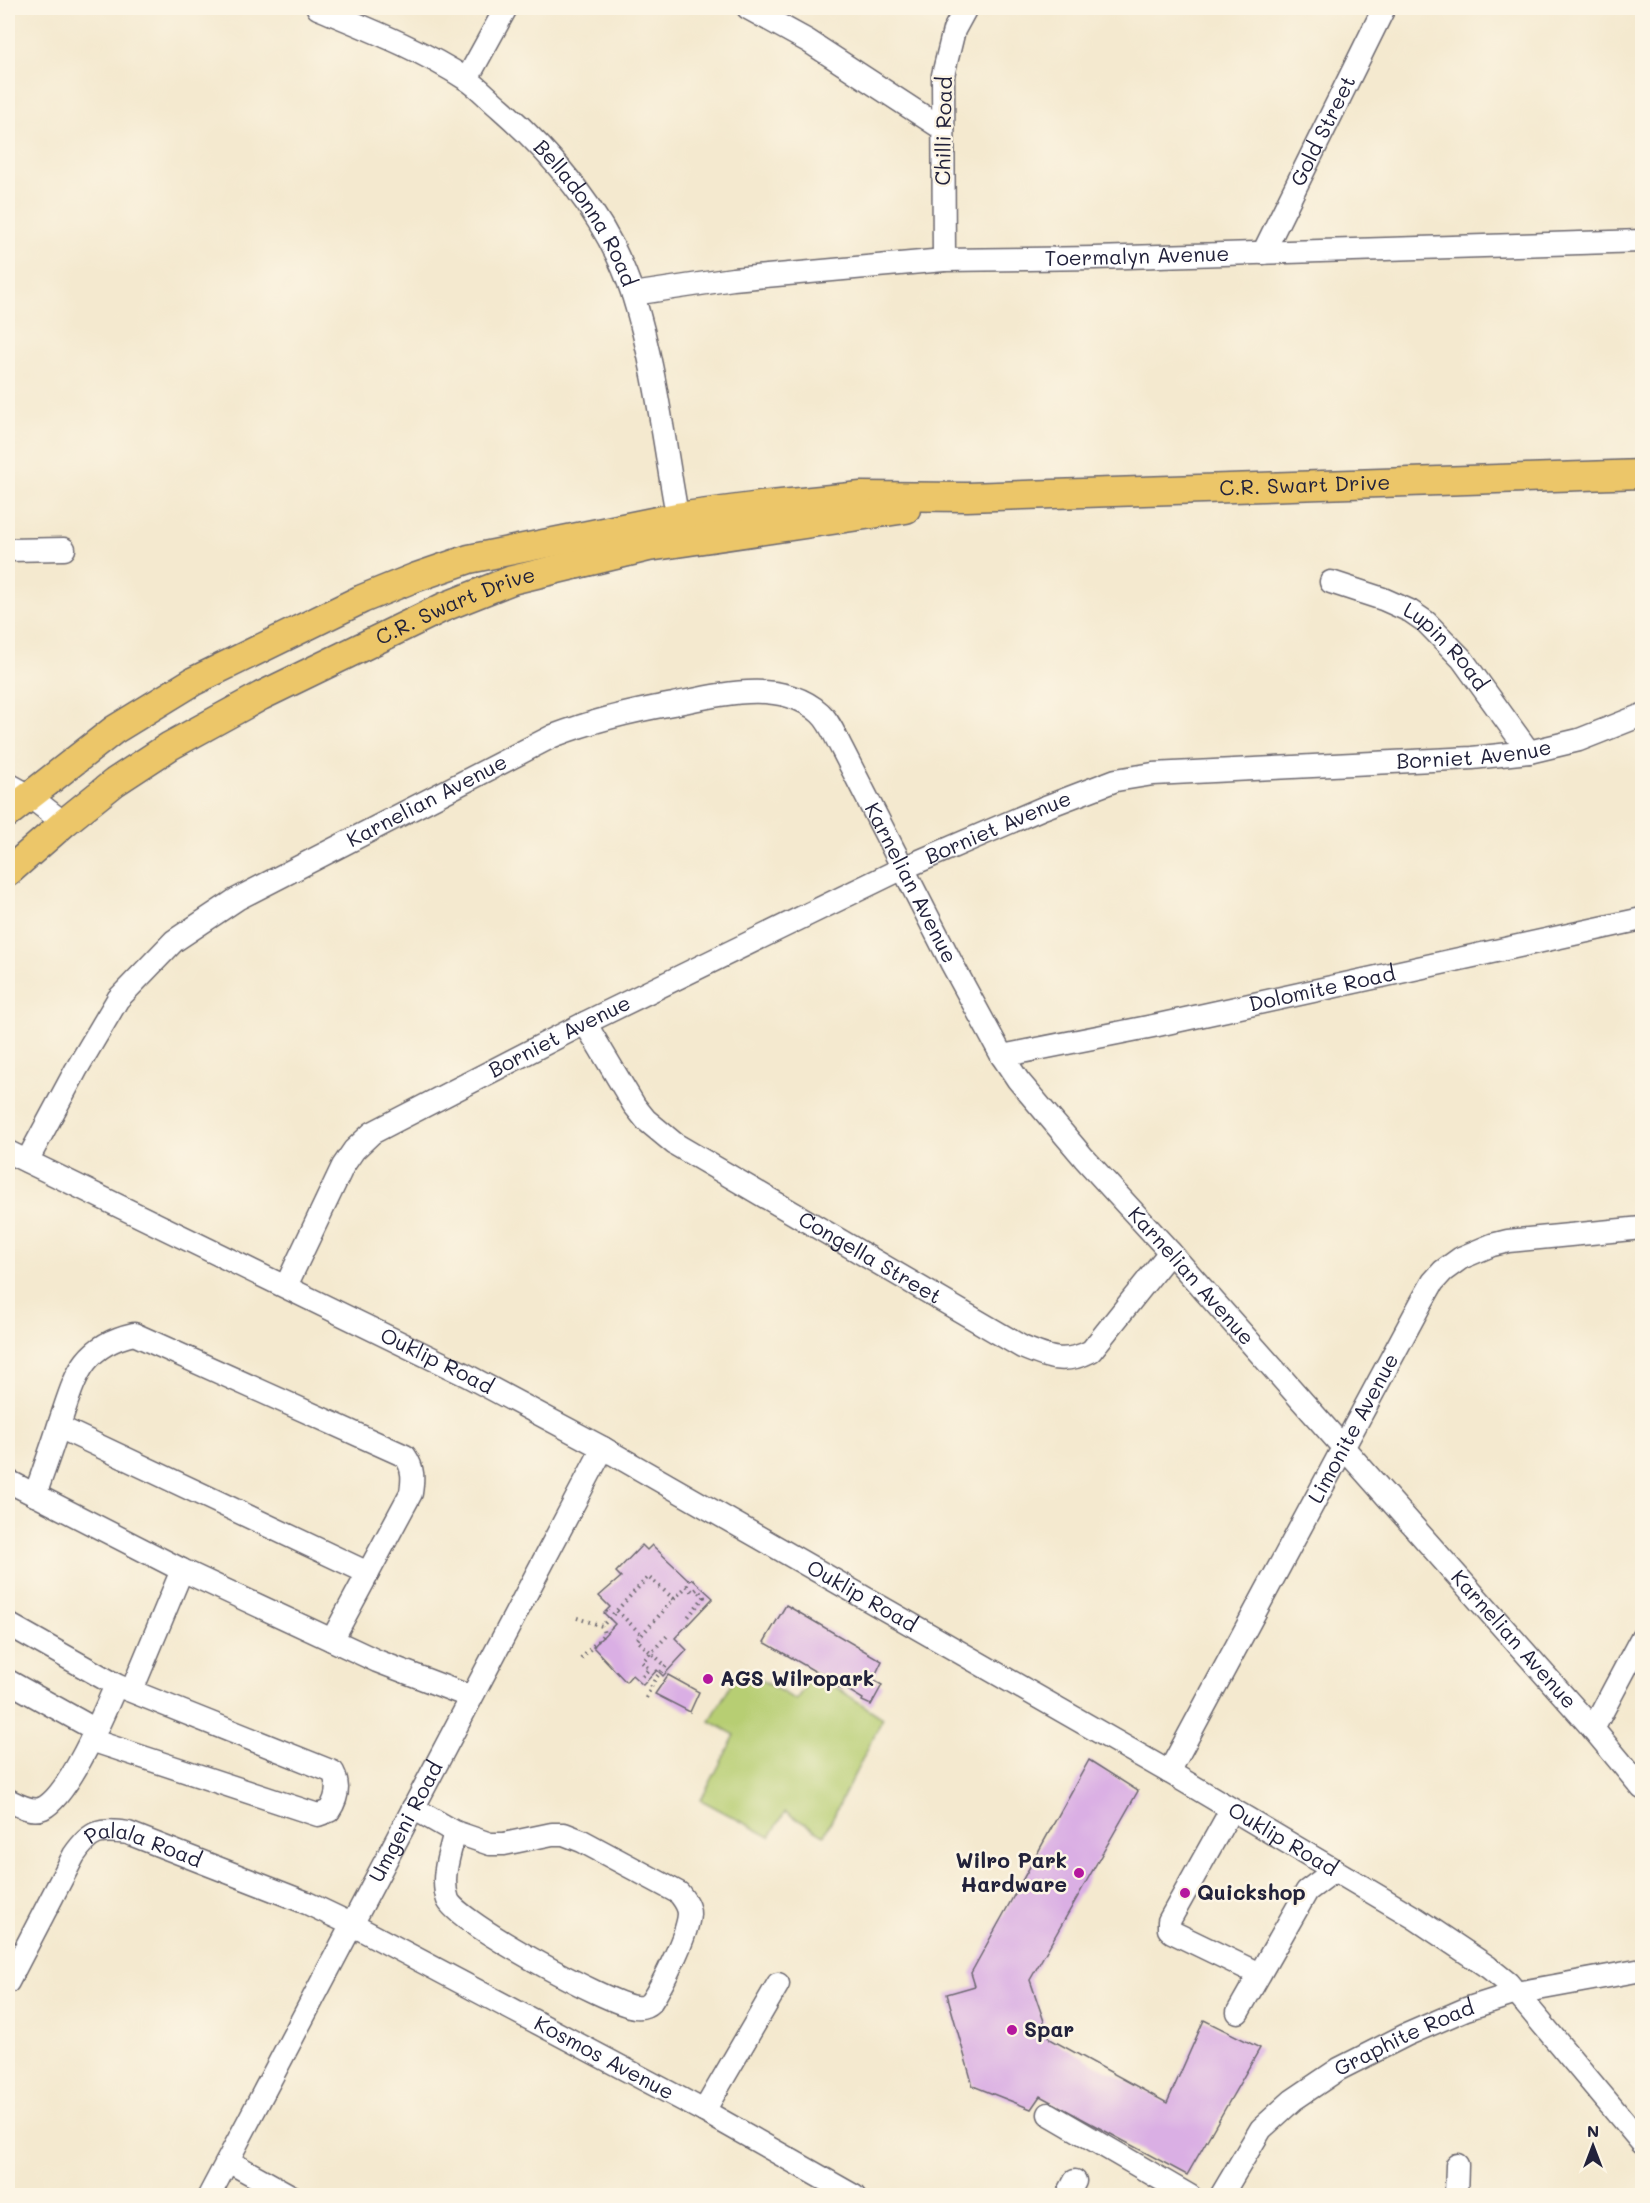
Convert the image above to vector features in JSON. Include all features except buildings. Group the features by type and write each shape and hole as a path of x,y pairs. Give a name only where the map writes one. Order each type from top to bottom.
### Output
{"main road":[{"name":"C.R. Swart Drive","path":"14,797 114,730 194,681 362,599 414,578 469,560 680,530 861,496 967,496 1642,474"},
{"name":"C.R. Swart Drive","path":"8,872 115,782 170,746 261,696 444,607 512,580 649,547 680,530"}],"street":[{"name":"Belladonna Road","path":"318,8 402,44 467,79 523,128 559,165 591,208 613,248 633,294 650,365 680,530"},
{"path":"467,79 506,8"},
{"path":"748,8 808,42 943,129"},
{"name":"Gold Street","path":"1263,253 1384,8"},
{"name":"Chilli Road","path":"944,260 943,75 959,10"},
{"name":"Toermalyn Avenue","path":"633,294 733,279 944,260 1095,258 1642,241"},
{"path":"8,550 63,549"},
{"name":"Lupin Road","path":"1331,582 1383,599 1410,611 1426,622 1462,659 1529,752"},
{"name":"Karnelian Avenue","path":"17,1157 76,1070 114,1005 174,941 237,899 568,730 626,712 721,694 759,692 790,697 822,714 842,749 901,869 1002,1056 1018,1080 1084,1158 1593,1729 1642,1788"},
{"name":"Borniet Avenue","path":"286,1286 343,1166 362,1141 372,1133 585,1023 901,869 1043,807 1133,776 1205,770 1472,758 1529,752 1578,740 1642,716"},
{"path":"14,797 64,823"},
{"name":"Dolomite Road","path":"1002,1056 1170,1023 1642,919"},
{"name":"Congella Street","path":"585,1023 634,1105 646,1120 675,1144 1022,1347 1049,1359 1078,1358 1091,1352 1170,1252"},
{"name":"Ouklip Road","path":"17,1157 466,1375 603,1448 1169,1772 1335,1870 1488,1967 1516,1993 1642,2143"},
{"name":"Limonite Avenue","path":"1169,1772 1433,1282 1450,1265 1461,1258 1500,1242 1642,1228"},
{"path":"34,1495 76,1375 95,1352 115,1338 134,1334 405,1456 411,1465 413,1479 411,1493 332,1640"},
{"path":"59,1427 368,1573"},
{"name":"Umgeni Road","path":"209,2196 603,1448"},
{"path":"8,1481 182,1570 377,1661 471,1697"},
{"path":"8,1800 33,1810 41,1809 61,1792 124,1688 182,1570"},
{"path":"8,1624 124,1688 333,1773 338,1789 333,1805 325,1814 312,1814 94,1735 8,1681"},
{"path":"1593,1729 1642,1637"},
{"path":"413,1808 455,1832 490,1844 504,1844 552,1834 564,1834 582,1840 679,1893 688,1904 689,1915 681,1940 651,2002 646,2007 636,2007 606,1998 516,1949 454,1909 448,1900 446,1872 455,1832"},
{"path":"1231,1810 1169,1921 1169,1929 1259,1974"},
{"name":"Palala Road","path":"8,1982 74,1855 85,1839 98,1832 128,1833 307,1903 351,1924"},
{"path":"1238,2012 1307,1891 1335,1870"},
{"name":"Kosmos Avenue","path":"351,1924 704,2111 854,2196"},
{"name":"Graphite Road","path":"1221,2196 1261,2129 1293,2100 1339,2069 1406,2035 1466,2009 1516,1993 1642,1970"},
{"path":"704,2111 778,1984"},
{"path":"1049,2114 1190,2196"},
{"path":"228,2162 291,2196"},
{"path":"1456,2196 1457,2165"}],"path":[{"path":"602,1626 648,1577 674,1599"},
{"path":"646,1698 666,1666 637,1640 687,1586 693,1592 698,1589 704,1597 688,1617"},
{"path":"617,1611 642,1635"},
{"path":"577,1618 602,1626"},
{"path":"581,1659 604,1634 602,1626"},
{"path":"642,1676 649,1669 642,1662 668,1635"}],"green space":[{"path":"740,1668 796,1700 814,1673 883,1718 824,1835 785,1812 770,1837 701,1800 735,1735 710,1721"}],"place":[{"name":"AGS Wilropark","path":"708,1679"},
{"name":"Wilro Park Hardware","path":"1079,1873"},
{"name":"Quickshop","path":"1185,1893"},
{"name":"Spar","path":"1012,2030"}]}
